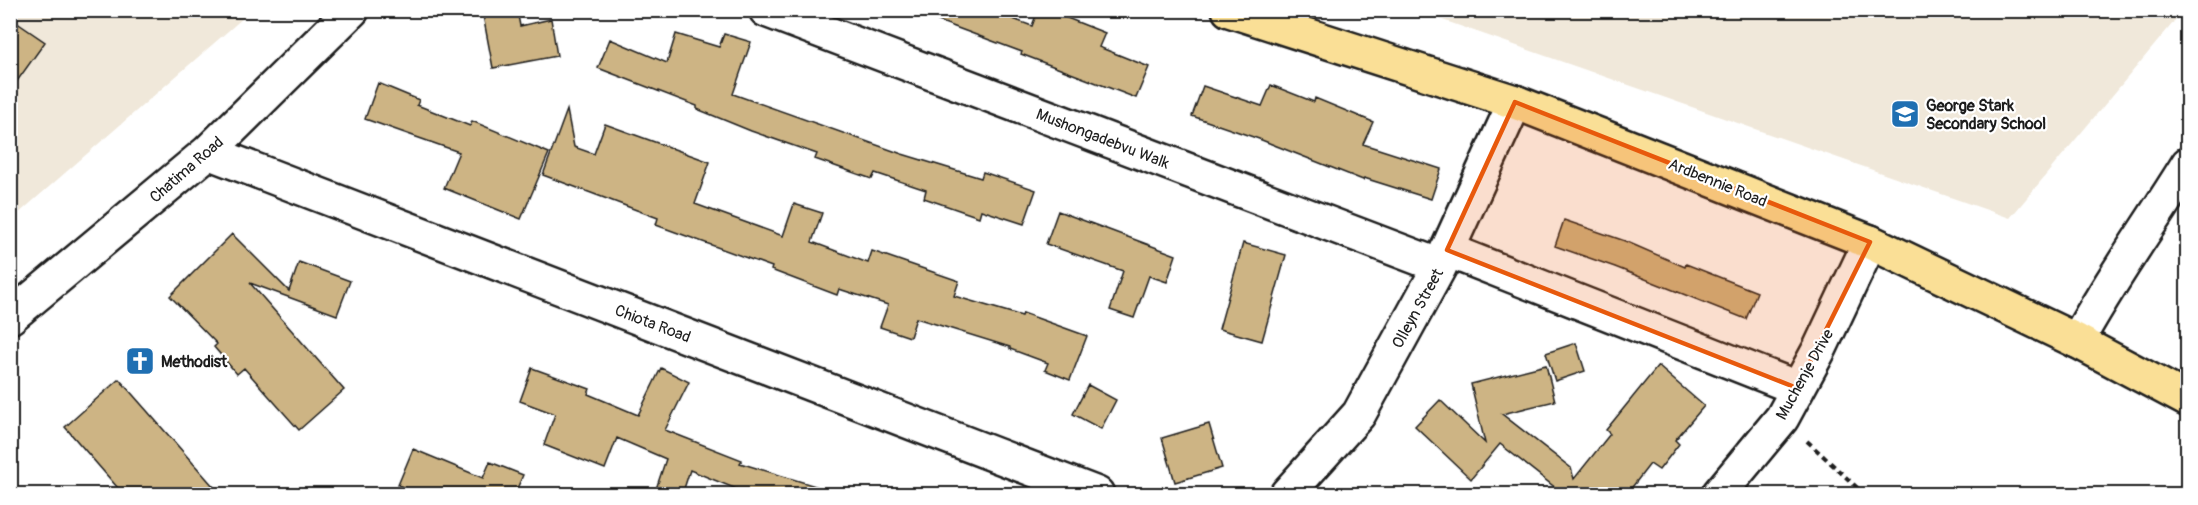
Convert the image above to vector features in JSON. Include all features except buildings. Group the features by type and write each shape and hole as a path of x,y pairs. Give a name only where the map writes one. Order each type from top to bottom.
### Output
{"main road":[{"name":"Ardbennie Road","path":"1229,10 1515,102 1870,242 2077,341 2187,400"}],"street":[{"name":"Chatima Road","path":"10,317 208,152 352,10"},
{"name":"Mushongadebvu Walk","path":"766,10 1797,388"},
{"name":"Olleyn Street","path":"1287,495 1359,414 1444,258 1515,102"},
{"name":"Chiota Road","path":"208,152 1097,495"},
{"path":"2077,341 2102,295 2187,164"},
{"name":"Muchenje Drive","path":"1719,495 1782,418 1820,348 1870,242"}],"path":[{"path":"1782,418 1864,495"}],"highlighted area":[{"path":"1515,102 1870,242 1797,388 1447,250"}],"shaded area":[{"path":"11,11 251,11 11,220"},
{"name":"George Stark Secondary School","path":"1417,11 2183,11 2010,218"}],"place":[{"name":"George Stark Secondary School","path":"1905,114"},
{"name":"Methodist","path":"140,361"}]}
